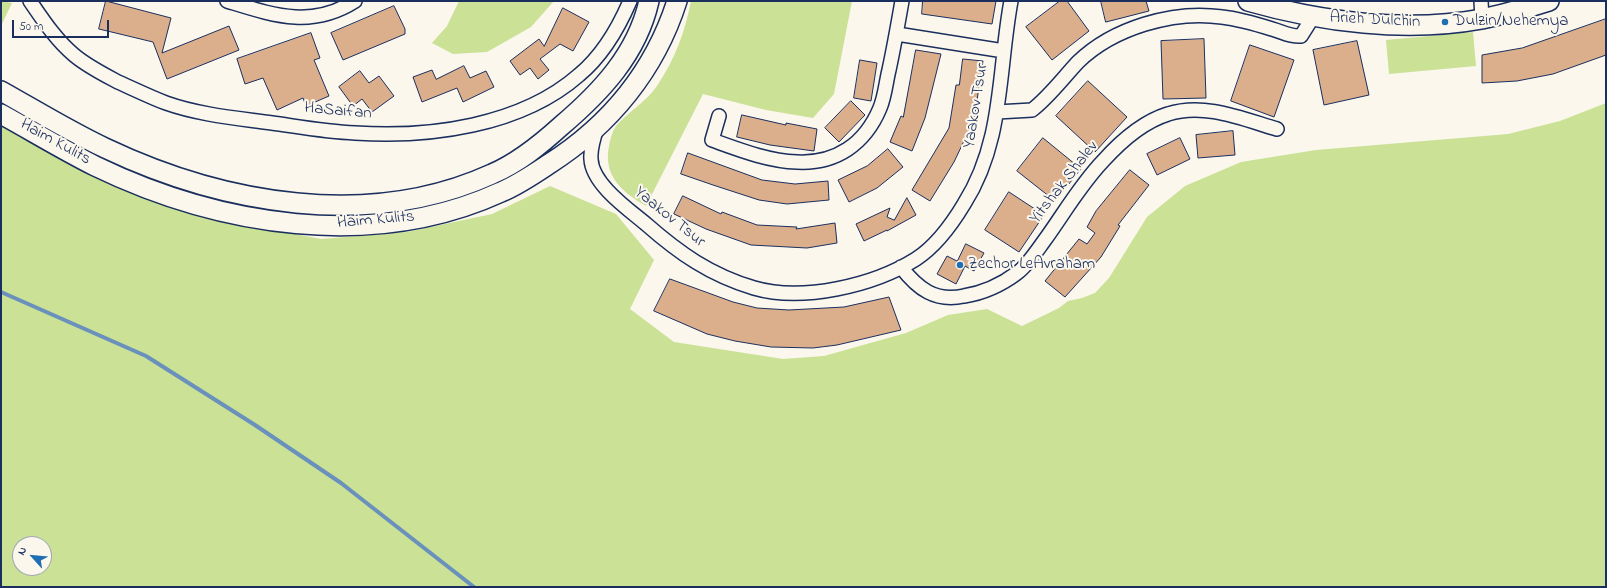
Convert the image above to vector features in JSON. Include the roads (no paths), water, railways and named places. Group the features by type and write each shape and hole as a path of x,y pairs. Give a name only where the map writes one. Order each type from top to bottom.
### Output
{"main road":[{"name":"Haim Kulits","path":"1,91 104,148 172,175 210,187 250,197 289,203 334,205 395,202 465,185 493,174 520,159 547,138 582,108 608,82 623,63 643,24 649,1"},
{"name":"Haim Kulits","path":"1,114 95,166 172,197 246,217 287,223 334,226 398,223 471,204 502,192 568,152 612,114 645,71 669,27 677,1"},
{"name":"Arieh Dulchin","path":"1248,1 1313,17 1363,23 1407,24 1449,23 1482,10 1549,1"}],"street":[{"name":"HaSaifan","path":"30,1 53,34 74,55 102,74 166,103 211,115 332,131 378,133 462,128 508,115 530,106 565,87 593,62 608,42 630,1"},
{"path":"227,1 268,14 306,18 323,16 337,12 355,1"},
{"path":"719,116 712,140 756,155 796,162 815,162 826,160 845,152 862,137 872,124 880,107 897,34 902,1"},
{"name":"Yaakov Tsur","path":"597,128 591,159 593,171 599,181 622,204 695,264 725,278 755,288 789,293 818,293 845,288 901,267 916,259 935,243 964,205 978,180 987,158 997,112 1011,1"},
{"path":"997,112 1032,110 1079,62 1098,47 1116,36 1143,26 1183,17 1220,17 1266,27 1292,37 1301,36 1313,17"},
{"path":"897,34 1004,51"},
{"name":"Yitshak Shalev","path":"901,267 920,288 934,295 952,299 971,295 994,287 1018,273 1033,256 1101,162 1122,141 1145,123 1169,113 1197,110 1222,113 1277,129"}],"waterway":[{"path":"1,292 146,356 255,425 341,483 474,587"}],"place":[{"name":"Dulzin/Nehemya","path":"1445,22"},
{"name":"Zechor LeAvraham","path":"960,265"}]}
